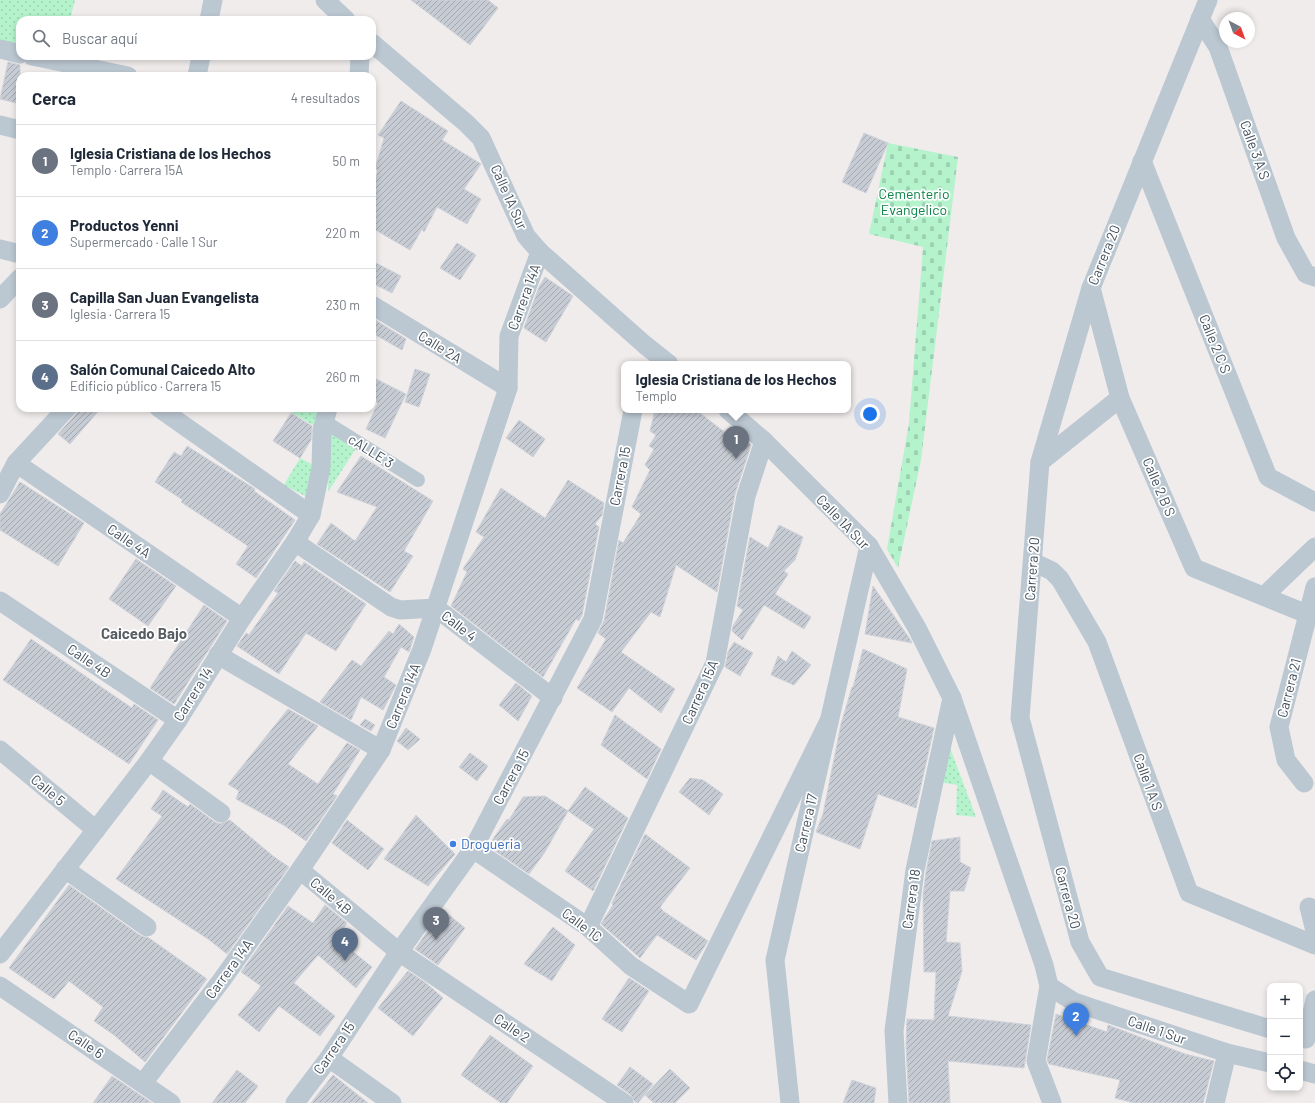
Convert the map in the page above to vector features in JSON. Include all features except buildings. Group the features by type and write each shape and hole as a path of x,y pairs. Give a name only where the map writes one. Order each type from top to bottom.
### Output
{"street":[{"path":"210,16 213,0"},
{"path":"325,0 342,16"},
{"name":"Carrera 20","path":"1208,0 1091,288 1040,462 1020,718 1080,942 1100,977 1267,1028"},
{"name":"Calle 3 A S","path":"1200,19 1218,47 1286,238 1306,274 1315,277"},
{"name":"Calle 1A Sur","path":"376,46 466,123 481,138 526,236 540,252 645,346 665,361"},
{"path":"0,49 16,53"},
{"path":"51,60 109,72"},
{"path":"198,72 200,60"},
{"path":"359,72 360,60"},
{"path":"0,125 16,129"},
{"name":"Calle 2 C S","path":"1142,161 1268,477 1315,502"},
{"path":"0,249 16,253"},
{"name":"Carrera 14A","path":"143,1083 221,981 300,870 380,750 422,649 508,388 509,336 540,252"},
{"path":"0,299 16,282"},
{"name":"Calle 2 B S","path":"1091,288 1120,398 1194,568 1307,614"},
{"name":"Calle 2A","path":"376,307 508,388"},
{"path":"642,361 645,346"},
{"path":"1040,462 1120,398"},
{"path":"0,494 16,463 63,412"},
{"path":"165,412 311,515"},
{"name":"Carrera 15","path":"295,1103 329,1058 399,952 473,849 593,619 632,413"},
{"name":"Calle 1A Sur","path":"731,413 764,442 869,546 917,628 952,698"},
{"name":"Carrera 14","path":"0,954 149,761 178,720 242,618 295,542 311,515 321,468 322,431 326,415"},
{"name":"cALLE 3","path":"326,415 418,480"},
{"name":"Carrera 15A","path":"588,927 715,663 746,496 764,442"},
{"name":"Calle 4A","path":"16,463 242,618"},
{"name":"Calle 4","path":"295,542 390,607 400,610 436,608 553,698"},
{"name":"Carrera 17","path":"790,1103 775,960 869,546"},
{"path":"1264,596 1315,547"},
{"name":"Calle 1 A S","path":"1033,562 1052,570 1060,579 1097,642 1189,893 1315,945"},
{"name":"Carrera 21","path":"1304,783 1286,760 1279,727 1307,646 1307,614 1315,587"},
{"name":"Calle 4B","path":"0,601 178,720"},
{"path":"218,655 380,750"},
{"path":"952,698 1044,965 1049,986 1036,1061 1052,1103"},
{"name":"Carrera 18","path":"898,1103 894,1031 915,870 952,698"},
{"name":"Calle 1C","path":"473,849 588,927 632,966 689,1004 829,722"},
{"name":"Calle 5","path":"0,750 96,830"},
{"path":"149,761 221,813"},
{"path":"65,869 147,927"},
{"name":"Calle 4B","path":"300,870 399,952"},
{"path":"1309,907 1315,931"},
{"name":"Calle 2","path":"399,952 624,1103"},
{"name":"Calle 6","path":"0,986 171,1103"},
{"name":"Calle 1 Sur","path":"1049,986 1074,1002 1226,1053 1267,1062"},
{"path":"1307,1041 1315,1000"},
{"path":"1215,1103 1226,1053"},
{"path":"329,1058 392,1103"},
{"path":"1303,1071 1315,1074"}],"green space":[{"path":"0,0 75,0 71,16 16,16 16,45 0,42"},
{"name":"Cementerio Evangelico","path":"888,143 958,157 921,460 898,568 887,549 909,423 923,247 869,234"},
{"path":"291,412 326,412 321,430"},
{"path":"330,431 355,450 328,492"},
{"path":"300,458 319,468 313,500 284,485"},
{"path":"946,737 976,817 956,815 957,785 939,782"}],"place":[{"name":"Iglesia Cristiana de los Hechos","path":"736,459"},
{"name":"Drogueria","path":"453,844"},
{"name":"Capilla San Juan Evangelista","path":"436,940"},
{"name":"Salón Comunal Caicedo Alto","path":"345,961"},
{"name":"Productos Yenni","path":"1076,1036"}],"district":[{"name":"Caicedo Bajo","path":"144,634"}]}
